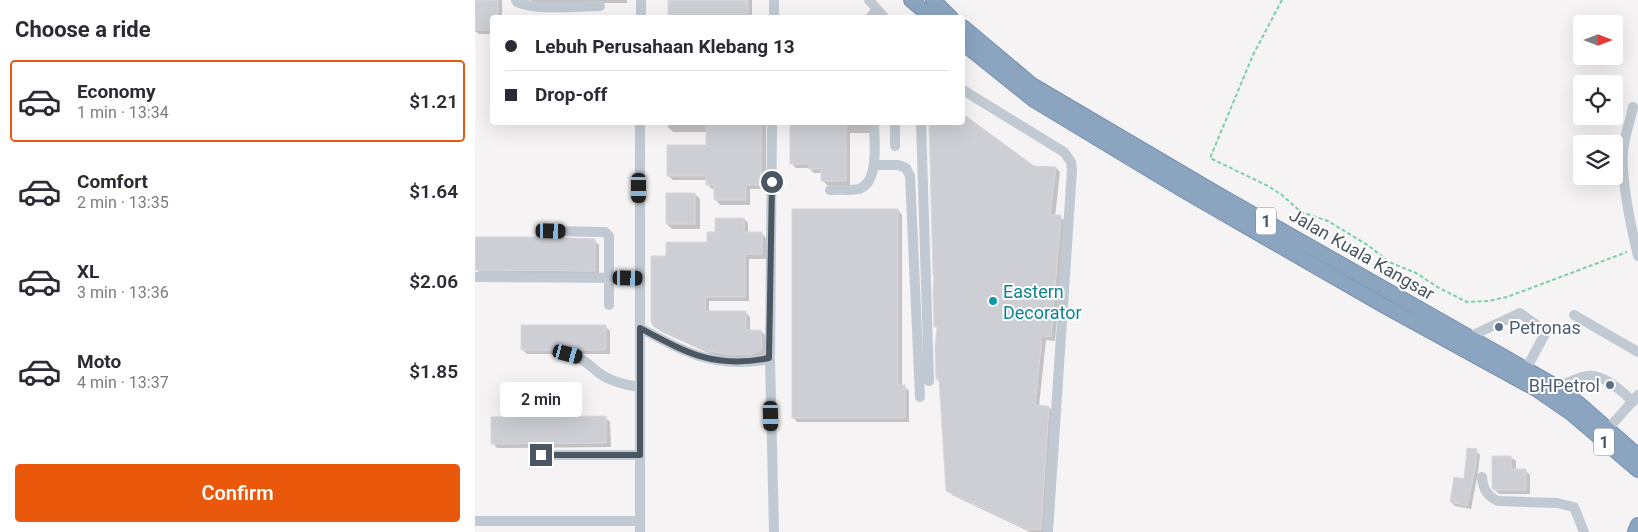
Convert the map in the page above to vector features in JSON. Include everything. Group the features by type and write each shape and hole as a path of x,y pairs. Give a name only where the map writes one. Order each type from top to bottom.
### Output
{"highway":[{"path":"911,0 928,15"},
{"path":"933,0 948,15"},
{"name":"Jalan Kuala Kangsar","path":"965,29 1032,85 1212,191 1557,387 1578,402 1638,456"},
{"name":"Jalan Kuala Kangsar","path":"965,45 1034,100 1183,190 1383,305 1536,389 1571,413 1638,470"},
{"path":"1636,531 1638,525"}],"street":[{"path":"516,0 525,5 600,6"},
{"path":"641,0 641,15"},
{"path":"774,0 774,15"},
{"path":"869,0 882,15"},
{"path":"872,15 877,9"},
{"path":"965,91 1064,152 1071,162 1049,532"},
{"path":"1633,107 1625,136 1623,154 1625,185 1637,252"},
{"path":"640,125 640,532"},
{"path":"772,125 769,358 774,532"},
{"path":"830,190 859,189 869,182 873,174 874,165 874,125"},
{"path":"895,125 895,146"},
{"path":"921,125 929,381"},
{"path":"874,165 898,165 906,168 910,176 921,397"},
{"path":"551,231 607,233 609,236 609,305"},
{"path":"475,277 639,278"},
{"path":"1469,337 1520,313 1546,332 1526,369"},
{"path":"1574,315 1638,352"},
{"path":"640,328 680,349 709,359 729,363 749,363 769,358"},
{"path":"568,354 585,360 599,373 614,382 640,387"},
{"path":"1557,387 1588,376 1600,378 1635,398 1608,429"},
{"path":"541,455 640,455"},
{"path":"1482,477 1483,487 1490,498 1498,501 1557,503 1574,507 1584,532"},
{"path":"475,521 640,521"}],"path":[{"path":"1282,0 1253,55 1210,158 1268,186 1301,212 1328,221 1369,246 1389,262 1416,273 1439,288 1467,302 1488,301 1507,297 1609,260 1637,252"}],"building":[{"path":"475,0 498,0 498,15 490,15 490,30 475,30"},
{"path":"668,0 748,0 748,15 668,15"},
{"name":"Eastern Decorator","path":"965,115 1034,166 1056,167 1050,215 1061,215 1051,337 1042,336 1035,405 1049,406 1041,529 1029,530 946,491 939,379 936,379 935,347 937,327 934,327 929,125 965,125"},
{"path":"706,125 761,125 761,185 746,185 746,200 714,200 714,185 706,185 706,176 667,176 667,145 706,145"},
{"path":"790,125 846,125 846,181 821,181 821,169 809,169 809,164 790,164"},
{"path":"666,193 695,193 695,224 666,224"},
{"path":"792,209 898,209 898,385 905,385 905,418 792,418"},
{"path":"715,218 744,218 744,232 762,232 762,254 745,254 745,297 705,297 705,311 746,311 746,330 761,330 762,349 754,354 733,355 708,351 654,327 651,322 651,256 666,256 666,242 707,242 707,232 715,232"},
{"path":"475,237 595,239 595,271 475,270"},
{"path":"521,325 606,325 606,350 576,350 567,347 563,350 521,350"},
{"path":"606,416 606,443 491,444 491,417"},
{"path":"1467,448 1477,449 1467,506 1450,502 1454,477 1464,479"},
{"path":"1492,456 1511,456 1511,469 1526,469 1526,490 1493,490"}],"place":[{"name":"Eastern Decorator","path":"993,301"},
{"name":"Petronas","path":"1499,327"},
{"name":"BHPetrol","path":"1610,385"}],"route":[{"path":"541,455 640,455 640,328 680,349 709,359 729,363 749,363 769,358 772,182"}]}
